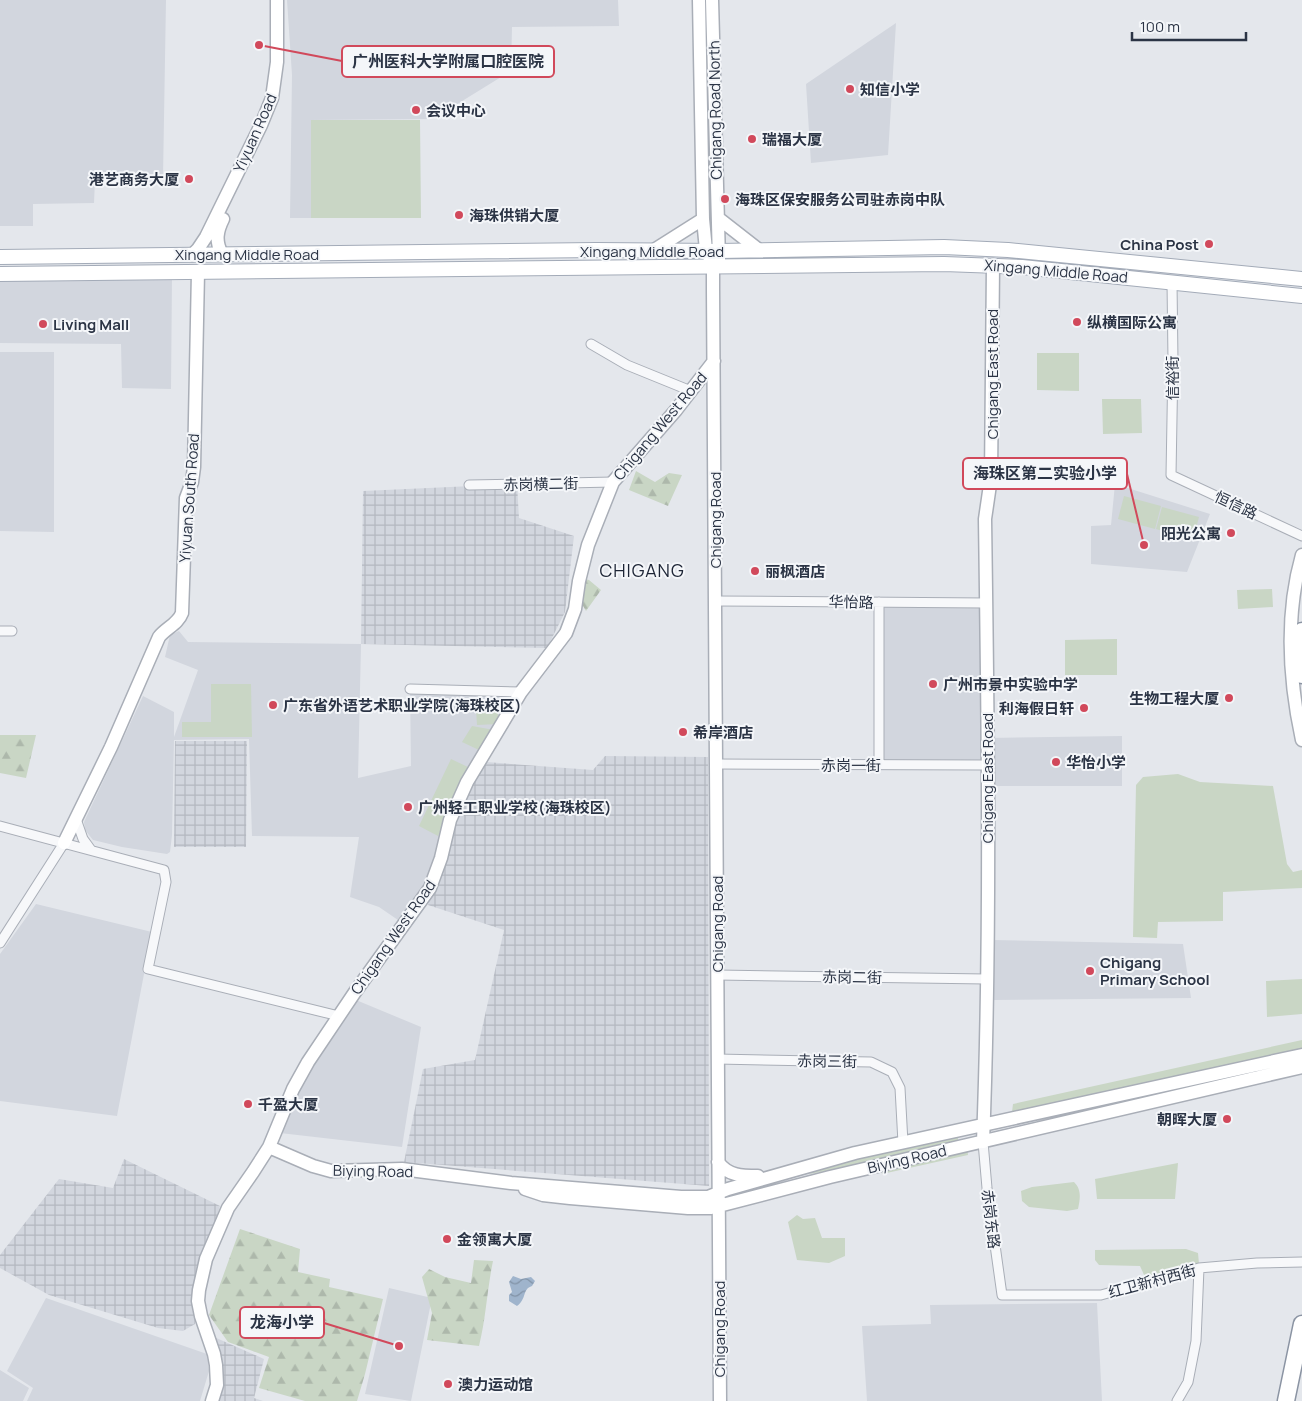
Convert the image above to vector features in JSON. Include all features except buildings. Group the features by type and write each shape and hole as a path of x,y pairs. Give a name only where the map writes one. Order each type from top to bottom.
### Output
{"highway":[{"path":"1302,631 1302,674"},
{"path":"1286,1401 1302,1324"}],"main road":[{"name":"Xingang Middle Road","path":"0,257 907,247 993,248 1302,279"},
{"path":"993,248 993,265"},
{"path":"1022,251 1022,267"},
{"name":"Xingang Middle Road","path":"0,274 907,264 993,265 1302,296"}],"street":[{"name":"Yiyuan Road","path":"192,255 206,237 258,132 272,98 277,62 277,0"},
{"name":"Yiyuan Road","path":"222,254 217,240 219,227 266,136 276,112 280,96 284,67 284,0"},
{"name":"Chigang Road North","path":"699,0 703,219 713,250"},
{"name":"Chigang Road North","path":"712,0 718,218 713,250"},
{"path":"718,218 759,250"},
{"path":"654,250 703,219"},
{"name":"Chigang Road","path":"713,250 716,266 719,406 715,448"},
{"name":"Chigang East Road","path":"983,1142 987,765 985,519 991,478 993,265"},
{"name":"Chigang Road","path":"716,266 714,361 720,1401"},
{"name":"Yiyuan South Road","path":"64,843 111,747 159,637 164,630 177,622 182,613 186,498 192,482 194,467 198,272"},
{"name":"信裕街","path":"1171,475 1172,282"},
{"path":"591,344 628,365 691,390"},
{"name":"Chigang West Road","path":"212,1401 217,1375 214,1354 198,1301 206,1259 228,1208 269,1147 293,1089 308,1062 430,888 436,876 450,820 467,782 521,692 571,623 580,573 588,545 613,482 676,410 714,361"},
{"name":"恒信路","path":"1171,475 1302,536"},
{"name":"赤岗横二街","path":"470,485 613,482"},
{"path":"1302,555 1294,598 1291,642 1292,688 1302,740"},
{"name":"华怡路","path":"715,601 986,603"},
{"path":"879,765 880,602"},
{"path":"0,632 12,631"},
{"path":"410,689 521,692"},
{"name":"赤岗一街","path":"716,764 987,765"},
{"path":"76,819 83,839 91,850"},
{"path":"0,826 161,868 164,871 166,882 148,969 339,1016"},
{"path":"0,943 64,843"},
{"name":"赤岗二街","path":"717,975 986,979"},
{"name":"Biying Road","path":"269,1147 313,1166 331,1171 402,1169 511,1183 696,1198 708,1197 832,1159 1302,1055"},
{"name":"赤岗三街","path":"717,1059 871,1062 892,1072 900,1088 903,1143"},
{"name":"Biying Road","path":"511,1183 530,1192 544,1195 688,1208 718,1207 774,1190 1302,1067"},
{"name":"赤岗东路","path":"983,1142 987,1188 1002,1295"},
{"path":"718,1162 723,1169 736,1175 776,1176"},
{"name":"红卫新村西街","path":"1002,1295 1101,1295 1199,1268 1257,1263 1302,1262"},
{"path":"1177,1401 1188,1382 1196,1341 1199,1268"}],"shaded area":[{"path":"0,0 166,0 163,177 95,179 94,203 33,204 33,226 0,226"},
{"path":"287,0 618,0 619,26 512,27 511,71 433,119 311,120 311,218 290,218 292,75"},
{"name":"知信小学","path":"896,23 888,155 811,163 806,84"},
{"path":"172,276 171,389 122,388 121,344 0,343 0,277"},
{"path":"0,352 54,352 54,532 0,531"},
{"path":"517,484 519,518 574,536 565,612 547,648 361,644 363,491"},
{"path":"1115,484 1210,514 1187,572 1091,564 1091,526 1111,525"},
{"name":"广州市景中实验中学","path":"883,606 984,607 985,763 882,761"},
{"path":"179,631 188,642 361,644 358,778 411,766 410,689 519,692 438,842 432,875 398,920 379,907 350,897 359,837 252,836 249,739 174,740 172,835 170,852 167,854 93,840 85,830 84,822 143,696 174,712 174,737 198,670 165,657 170,635"},
{"name":"华怡小学","path":"1122,736 1122,786 990,786 989,738"},
{"path":"175,741 247,741 246,847 174,847"},
{"path":"605,756 708,757 709,1186 404,1162 423,1069 475,1060 504,930 428,905 451,821 486,762 593,770"},
{"path":"36,904 152,932 117,1116 0,1101 0,954"},
{"name":"Chigang Primary School","path":"992,940 1183,944 1191,998 993,1000"},
{"path":"356,1000 421,1027 402,1147 280,1133 295,1091"},
{"path":"124,1159 220,1206 194,1288 195,1324 183,1331 158,1328 49,1295 0,1268 0,1255 59,1179 113,1188"},
{"path":"389,1288 432,1298 411,1401 365,1394"},
{"path":"46,1298 207,1354 209,1371 200,1401 27,1401 33,1388 7,1371"},
{"path":"1097,1303 1102,1401 867,1401 862,1326 931,1324 930,1305"},
{"path":"214,1337 264,1359 254,1398 263,1401 216,1401"},
{"path":"0,1370 29,1388 23,1401 0,1401"}],"green space":[{"path":"311,120 420,120 421,218 311,218"},
{"path":"1037,353 1079,353 1079,391 1037,390"},
{"path":"1102,399 1141,399 1142,433 1103,434"},
{"path":"636,471 655,482 669,473 682,475 668,506 629,490"},
{"path":"1124,496 1161,506 1155,529 1118,519"},
{"path":"1162,507 1199,517 1193,540 1156,529"},
{"path":"582,578 589,580 601,590 586,611 579,599"},
{"path":"1272,589 1273,607 1238,609 1237,590"},
{"path":"1117,639 1117,675 1065,675 1065,640"},
{"path":"211,684 251,684 252,737 182,737 182,722 211,722"},
{"path":"498,708 498,724 477,725 476,709"},
{"path":"472,726 494,730 481,751 462,742"},
{"path":"0,735 36,735 26,778 0,773"},
{"path":"451,759 470,768 438,836 419,826"},
{"path":"1178,774 1200,782 1273,786 1287,864 1293,872 1302,870 1302,888 1223,892 1223,921 1158,922 1157,938 1133,937 1136,785 1143,777"},
{"path":"1302,979 1302,1014 1267,1017 1266,981"},
{"path":"1302,1040 1302,1050 1012,1112 1013,1104"},
{"path":"957,1133 959,1145 810,1174 817,1166"},
{"path":"967,1147 968,1155 882,1174 881,1167"},
{"path":"1178,1163 1175,1199 1097,1199 1095,1179"},
{"path":"1074,1182 1079,1191 1078,1209 1067,1211 1029,1207 1022,1201 1021,1191 1032,1187"},
{"path":"797,1215 803,1219 815,1218 822,1238 845,1238 845,1256 829,1263 797,1260 788,1222"},
{"path":"240,1229 300,1249 298,1272 330,1279 329,1287 383,1299 357,1401 305,1401 259,1388 269,1357 228,1342 209,1315"},
{"path":"1186,1249 1198,1253 1199,1264 1189,1270 1145,1277 1140,1266 1099,1265 1095,1260 1095,1250"},
{"path":"474,1260 493,1261 479,1346 427,1340 432,1313 422,1277 429,1269 445,1277 471,1283"}],"water":[{"path":"513,1276 521,1279 531,1277 535,1281 527,1289 517,1306 509,1301 509,1295 512,1292 509,1282"}],"place":[{"name":"广州医科大学附属口腔医院","path":"259,45"},
{"name":"知信小学","path":"850,89"},
{"name":"会议中心","path":"416,110"},
{"name":"瑞福大厦","path":"752,139"},
{"name":"港艺商务大厦","path":"189,179"},
{"name":"海珠区保安服务公司驻赤岗中队","path":"725,199"},
{"name":"海珠供销大厦","path":"459,215"},
{"name":"China Post","path":"1209,244"},
{"name":"纵横国际公寓","path":"1077,322"},
{"name":"Living Mall","path":"43,324"},
{"name":"阳光公寓","path":"1231,533"},
{"name":"海珠区第二实验小学","path":"1144,545"},
{"name":"丽枫酒店","path":"755,571"},
{"name":"广州市景中实验中学","path":"933,684"},
{"name":"生物工程大厦","path":"1229,698"},
{"name":"广东省外语艺术职业学院(海珠校区)","path":"273,705"},
{"name":"利海假日轩","path":"1084,708"},
{"name":"希岸酒店","path":"683,732"},
{"name":"华怡小学","path":"1056,762"},
{"name":"广州轻工职业学校(海珠校区)","path":"408,807"},
{"name":"Chigang Primary School","path":"1090,971"},
{"name":"千盈大厦","path":"248,1104"},
{"name":"朝晖大厦","path":"1227,1119"},
{"name":"金领寓大厦","path":"447,1239"},
{"name":"龙海小学","path":"399,1346"},
{"name":"澳力运动馆","path":"448,1384"}],"district":[{"name":"CHIGANG","path":"642,570"}]}
